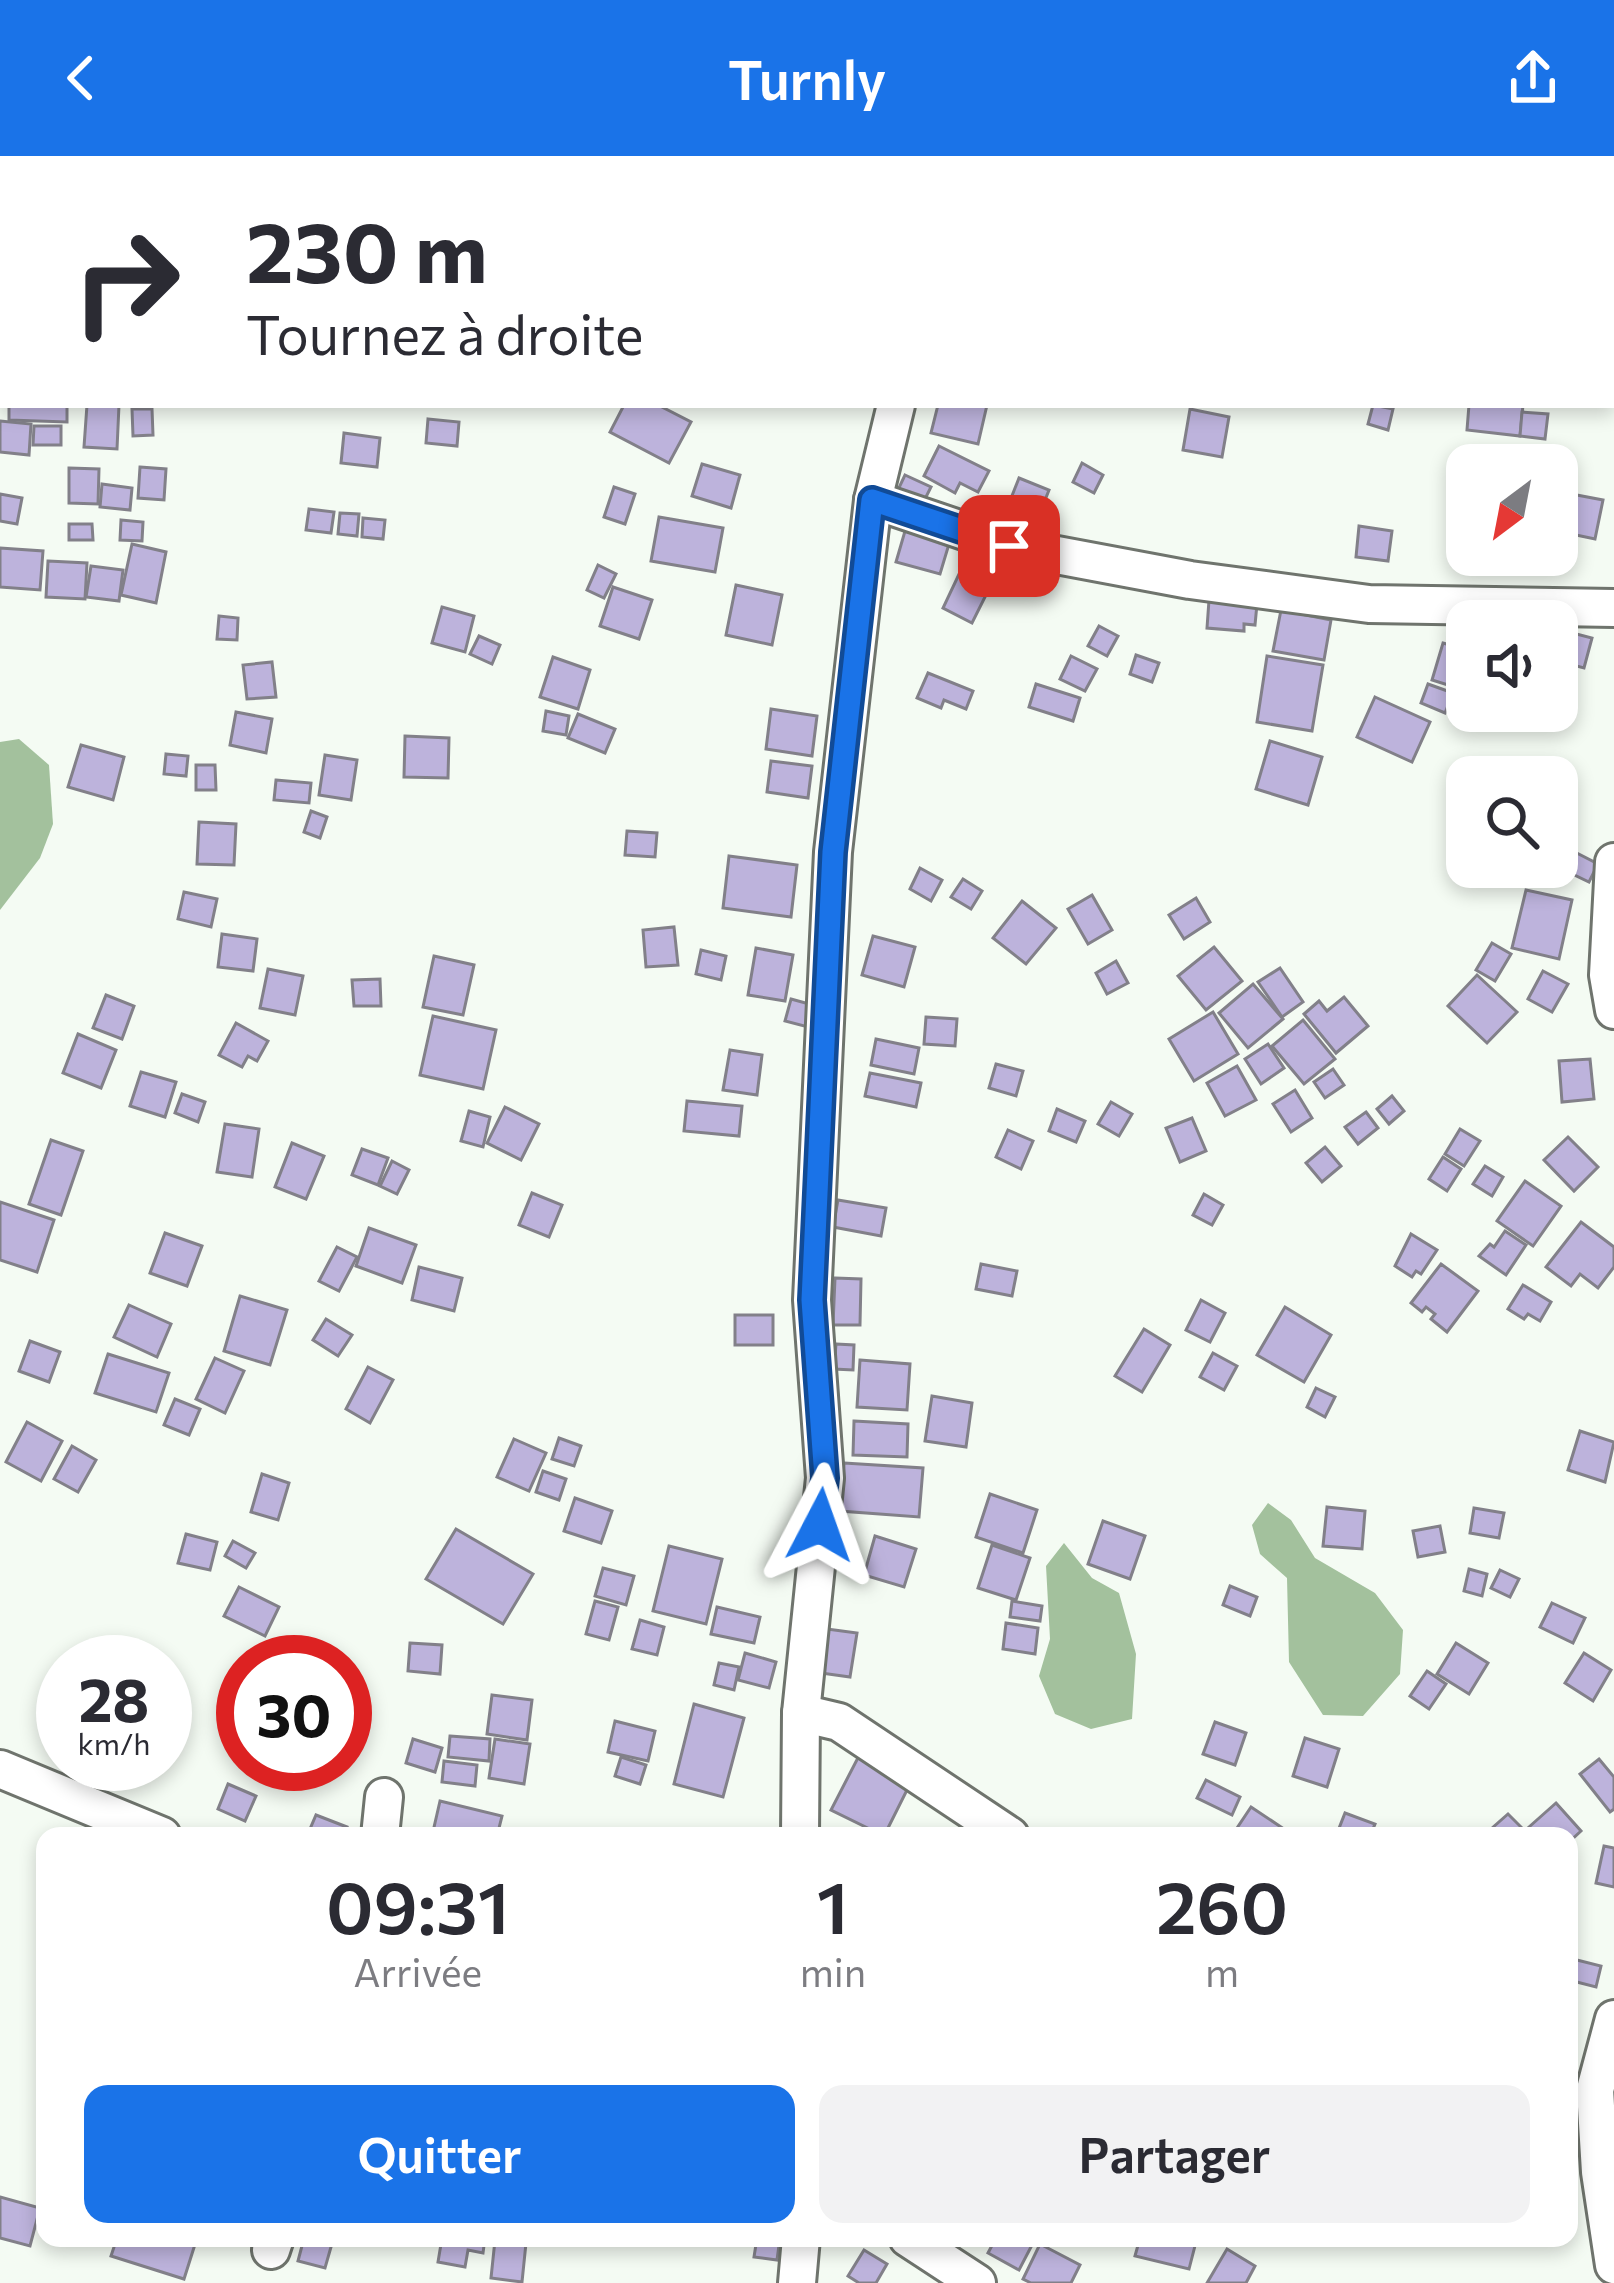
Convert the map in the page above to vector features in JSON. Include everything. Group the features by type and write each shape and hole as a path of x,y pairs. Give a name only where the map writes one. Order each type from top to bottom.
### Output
{"street":[{"path":"800,1827 801,1713 825,1478 812,1300 833,852 872,500 895,408"},
{"path":"872,500 1009,546 1190,580 1369,604 1614,608"},
{"path":"1614,862 1608,975 1614,1010"},
{"path":"801,1713 839,1722 996,1827"},
{"path":"0,1769 140,1827"},
{"path":"381,1827 384,1797"},
{"path":"1614,2019 1595,2090 1582,2103 1600,2173 1614,2265"},
{"path":"796,2283 799,2247"},
{"path":"922,2247 977,2283"}],"green space":[{"path":"19,739 49,765 53,824 40,858 0,910 0,742"},
{"path":"1268,1503 1291,1520 1315,1558 1375,1593 1403,1630 1400,1674 1363,1716 1323,1715 1289,1662 1287,1578 1260,1554 1252,1525"},
{"path":"1064,1543 1092,1578 1119,1593 1136,1654 1132,1719 1091,1729 1055,1714 1039,1676 1050,1639 1046,1566"}],"building":[{"path":"9,408 67,408 67,422 9,420"},
{"path":"87,408 119,408 117,449 84,447"},
{"path":"622,408 664,408 691,422 669,463 610,432"},
{"path":"937,408 986,408 978,444 931,433"},
{"path":"1372,408 1393,409 1388,430 1368,424"},
{"path":"1469,408 1523,408 1520,436 1467,430"},
{"path":"132,409 152,409 153,435 133,436"},
{"path":"1190,409 1229,417 1222,457 1183,450"},
{"path":"1522,412 1548,414 1545,439 1520,436"},
{"path":"428,419 459,422 457,446 426,443"},
{"path":"0,421 31,424 29,455 0,452"},
{"path":"34,426 61,426 61,445 33,445"},
{"path":"344,433 380,438 377,467 341,463"},
{"path":"939,446 989,471 978,492 960,483 955,493 924,476"},
{"path":"1082,463 1103,475 1094,493 1073,482"},
{"path":"702,464 740,475 731,508 692,496"},
{"path":"140,467 166,469 164,500 138,498"},
{"path":"69,468 99,469 98,504 69,503"},
{"path":"905,475 931,487 920,509 895,496"},
{"path":"1019,478 1049,490 1034,528 1004,516"},
{"path":"102,484 132,488 130,510 100,507"},
{"path":"614,487 635,494 625,524 604,517"},
{"path":"0,494 22,498 17,524 0,521"},
{"path":"1578,495 1603,500 1595,539 1578,535"},
{"path":"309,509 334,512 331,533 306,530"},
{"path":"340,513 359,514 357,536 338,534"},
{"path":"659,517 723,528 715,572 651,561"},
{"path":"363,518 385,520 383,539 362,537"},
{"path":"121,520 143,522 142,541 120,540"},
{"path":"69,524 92,524 93,540 69,540"},
{"path":"1359,526 1392,531 1388,561 1356,557"},
{"path":"905,531 949,544 940,574 896,562"},
{"path":"132,544 166,552 156,603 121,595"},
{"path":"0,548 43,551 40,590 0,587"},
{"path":"997,560 1016,572 1003,593 984,582"},
{"path":"48,561 87,563 85,599 46,597"},
{"path":"598,565 616,574 604,598 587,590"},
{"path":"91,566 123,570 119,601 86,597"},
{"path":"960,572 990,587 972,623 943,608"},
{"path":"736,585 782,595 772,645 726,635"},
{"path":"613,587 652,600 639,639 600,626"},
{"path":"1209,600 1257,604 1255,625 1244,624 1244,631 1207,628"},
{"path":"442,607 474,616 465,652 432,643"},
{"path":"1281,610 1331,620 1324,660 1273,651"},
{"path":"219,616 238,618 237,640 217,639"},
{"path":"1099,626 1118,636 1107,656 1088,646"},
{"path":"1578,634 1592,638 1584,668 1578,666"},
{"path":"479,636 500,645 492,664 470,654"},
{"path":"1443,643 1446,644 1446,684 1432,680"},
{"path":"1136,655 1159,663 1152,682 1130,674"},
{"path":"1071,656 1097,669 1085,691 1060,679"},
{"path":"1267,656 1323,665 1312,731 1257,722"},
{"path":"553,657 590,670 578,709 540,697"},
{"path":"272,662 276,697 247,699 243,665"},
{"path":"928,673 973,691 966,709 944,700 941,708 917,698"},
{"path":"1036,684 1080,698 1073,721 1029,707"},
{"path":"1428,684 1446,690 1445,713 1421,703"},
{"path":"1375,697 1430,722 1412,762 1357,737"},
{"path":"771,709 817,716 812,756 766,749"},
{"path":"546,711 569,716 566,735 543,731"},
{"path":"236,712 272,719 266,753 230,745"},
{"path":"578,714 615,729 605,753 568,738"},
{"path":"405,736 449,738 448,778 404,777"},
{"path":"1270,741 1322,757 1308,805 1256,789"},
{"path":"81,745 124,757 113,800 68,787"},
{"path":"166,754 188,756 186,776 164,774"},
{"path":"325,755 357,760 351,800 319,795"},
{"path":"771,761 812,766 808,798 767,792"},
{"path":"196,765 215,765 216,790 196,790"},
{"path":"276,780 311,783 309,803 274,800"},
{"path":"311,811 327,817 320,838 304,832"},
{"path":"199,822 236,824 234,865 197,864"},
{"path":"627,831 657,833 655,857 625,855"},
{"path":"1578,854 1598,864 1589,882 1578,877"},
{"path":"729,856 797,865 791,917 723,908"},
{"path":"920,868 942,880 931,901 910,889"},
{"path":"963,879 982,891 971,909 951,897"},
{"path":"1526,890 1572,900 1559,959 1512,948"},
{"path":"184,892 217,899 211,927 178,919"},
{"path":"1092,895 1112,930 1088,944 1068,909"},
{"path":"1196,898 1210,922 1184,939 1169,915"},
{"path":"1022,901 1056,928 1026,964 993,938"},
{"path":"674,927 678,965 646,967 643,930"},
{"path":"222,934 257,939 253,971 218,967"},
{"path":"873,936 915,947 904,987 862,975"},
{"path":"1492,943 1511,954 1495,981 1476,970"},
{"path":"1214,947 1242,981 1206,1010 1178,976"},
{"path":"756,948 793,955 785,1001 748,995"},
{"path":"701,950 726,956 721,980 696,974"},
{"path":"434,956 474,965 463,1015 423,1007"},
{"path":"1116,961 1128,983 1107,994 1096,973"},
{"path":"1280,968 1303,1002 1282,1017 1258,982"},
{"path":"268,969 303,976 295,1015 260,1008"},
{"path":"1543,971 1568,984 1552,1012 1528,999"},
{"path":"1477,975 1517,1012 1487,1043 1448,1006"},
{"path":"380,979 381,1006 354,1006 352,980"},
{"path":"1253,984 1283,1019 1248,1048 1219,1013"},
{"path":"106,995 134,1006 122,1039 93,1028"},
{"path":"1344,997 1368,1026 1336,1053 1304,1014 1319,1001 1327,1011"},
{"path":"791,999 813,1005 808,1027 785,1021"},
{"path":"1213,1012 1238,1054 1194,1081 1169,1039"},
{"path":"433,1016 496,1030 483,1089 420,1075"},
{"path":"926,1017 957,1019 955,1046 924,1044"},
{"path":"1303,1020 1335,1059 1304,1084 1272,1046"},
{"path":"236,1023 268,1041 257,1061 248,1056 242,1067 219,1055"},
{"path":"78,1034 116,1050 101,1088 63,1073"},
{"path":"876,1039 919,1048 914,1074 871,1065"},
{"path":"1268,1044 1284,1068 1261,1084 1245,1059"},
{"path":"730,1050 762,1055 757,1095 723,1090"},
{"path":"1590,1059 1594,1099 1562,1102 1559,1061"},
{"path":"996,1064 1023,1071 1016,1096 989,1088"},
{"path":"1237,1066 1256,1100 1225,1116 1207,1083"},
{"path":"1333,1069 1344,1085 1325,1098 1314,1082"},
{"path":"141,1072 176,1082 165,1117 130,1106"},
{"path":"870,1073 921,1083 916,1107 865,1096"},
{"path":"1295,1090 1312,1118 1291,1132 1273,1104"},
{"path":"182,1094 205,1102 198,1122 175,1113"},
{"path":"1392,1096 1404,1111 1389,1124 1377,1109"},
{"path":"687,1101 742,1106 739,1136 684,1131"},
{"path":"1111,1102 1132,1114 1119,1136 1098,1124"},
{"path":"505,1107 539,1124 521,1160 487,1143"},
{"path":"1057,1109 1085,1121 1076,1142 1049,1131"},
{"path":"469,1111 490,1117 483,1147 461,1141"},
{"path":"1366,1112 1378,1128 1358,1144 1345,1127"},
{"path":"1192,1118 1206,1151 1180,1162 1166,1128"},
{"path":"225,1124 259,1129 252,1177 217,1172"},
{"path":"1460,1129 1480,1141 1464,1166 1445,1154"},
{"path":"1008,1130 1033,1141 1021,1169 996,1157"},
{"path":"1568,1137 1598,1167 1574,1191 1544,1160"},
{"path":"51,1140 83,1151 61,1215 29,1204"},
{"path":"292,1143 324,1156 306,1199 275,1187"},
{"path":"1325,1147 1341,1166 1322,1182 1306,1163"},
{"path":"362,1149 388,1158 378,1185 352,1175"},
{"path":"1443,1157 1461,1169 1447,1191 1429,1179"},
{"path":"392,1161 409,1170 397,1194 380,1186"},
{"path":"1485,1166 1503,1177 1492,1196 1473,1184"},
{"path":"1525,1181 1561,1206 1533,1246 1497,1221"},
{"path":"532,1193 562,1205 549,1237 519,1225"},
{"path":"1204,1194 1223,1205 1212,1225 1193,1215"},
{"path":"838,1200 886,1208 881,1236 833,1227"},
{"path":"0,1202 54,1220 37,1272 0,1260"},
{"path":"1581,1222 1614,1247 1614,1267 1598,1288 1580,1274 1571,1286 1546,1267"},
{"path":"369,1228 416,1245 402,1283 356,1266"},
{"path":"1505,1231 1526,1245 1506,1275 1479,1256 1490,1244 1494,1247"},
{"path":"165,1233 202,1246 187,1286 150,1273"},
{"path":"1411,1234 1437,1250 1421,1274 1416,1271 1412,1277 1395,1266"},
{"path":"337,1247 357,1257 339,1291 319,1281"},
{"path":"981,1264 1017,1271 1012,1296 976,1289"},
{"path":"1441,1264 1478,1291 1447,1332 1431,1319 1435,1314 1411,1303"},
{"path":"419,1267 462,1278 454,1311 412,1300"},
{"path":"835,1278 861,1279 860,1325 833,1325"},
{"path":"1523,1285 1551,1302 1540,1321 1528,1314 1524,1319 1508,1309"},
{"path":"240,1296 287,1310 270,1365 224,1351"},
{"path":"1201,1300 1225,1313 1210,1342 1186,1330"},
{"path":"129,1305 171,1324 157,1357 114,1337"},
{"path":"1285,1307 1331,1335 1304,1382 1257,1355"},
{"path":"735,1315 773,1315 773,1345 735,1345"},
{"path":"326,1319 352,1335 338,1356 313,1340"},
{"path":"1144,1329 1170,1345 1142,1392 1115,1376"},
{"path":"30,1341 60,1352 49,1382 19,1371"},
{"path":"836,1344 854,1345 853,1370 834,1369"},
{"path":"1213,1353 1237,1366 1224,1390 1200,1377"},
{"path":"108,1354 169,1373 156,1412 95,1393"},
{"path":"215,1358 244,1371 225,1413 196,1399"},
{"path":"860,1360 910,1364 907,1410 857,1407"},
{"path":"368,1367 393,1380 370,1423 346,1409"},
{"path":"1316,1388 1335,1397 1325,1417 1307,1407"},
{"path":"932,1396 972,1403 966,1447 925,1441"},
{"path":"175,1399 200,1409 189,1435 164,1425"},
{"path":"854,1421 908,1424 907,1457 853,1455"},
{"path":"27,1422 62,1441 41,1481 6,1462"},
{"path":"1580,1431 1614,1442 1605,1482 1568,1470"},
{"path":"559,1438 581,1446 574,1466 552,1459"},
{"path":"514,1439 546,1453 529,1491 497,1477"},
{"path":"72,1446 96,1460 78,1492 54,1479"},
{"path":"844,1463 923,1468 919,1517 840,1511"},
{"path":"543,1471 566,1479 559,1500 536,1492"},
{"path":"262,1474 289,1483 278,1520 251,1512"},
{"path":"990,1494 1037,1510 1023,1553 976,1537"},
{"path":"575,1498 612,1511 601,1543 564,1531"},
{"path":"1327,1507 1365,1511 1362,1549 1323,1546"},
{"path":"1474,1508 1504,1513 1499,1538 1470,1533"},
{"path":"1103,1521 1145,1536 1130,1579 1088,1564"},
{"path":"1440,1526 1445,1552 1418,1557 1413,1531"},
{"path":"456,1529 533,1574 503,1624 426,1579"},
{"path":"186,1534 217,1542 210,1570 178,1563"},
{"path":"875,1536 916,1549 904,1587 864,1575"},
{"path":"233,1541 255,1553 246,1568 225,1556"},
{"path":"992,1545 1030,1558 1016,1600 978,1588"},
{"path":"669,1546 722,1559 706,1624 653,1611"},
{"path":"603,1568 634,1576 626,1605 595,1596"},
{"path":"1469,1569 1487,1574 1482,1596 1464,1591"},
{"path":"1500,1570 1519,1579 1510,1597 1491,1588"},
{"path":"1230,1586 1257,1597 1250,1616 1223,1605"},
{"path":"239,1587 279,1607 265,1635 224,1616"},
{"path":"595,1601 618,1607 609,1640 586,1634"},
{"path":"1012,1601 1042,1606 1040,1621 1010,1617"},
{"path":"1552,1603 1585,1618 1573,1643 1540,1627"},
{"path":"717,1607 760,1617 754,1643 711,1634"},
{"path":"640,1620 664,1627 657,1655 632,1649"},
{"path":"1006,1623 1038,1628 1035,1654 1003,1649"},
{"path":"827,1629 857,1633 850,1677 821,1673"},
{"path":"410,1643 442,1645 440,1674 408,1671"},
{"path":"1456,1643 1488,1663 1469,1694 1437,1674"},
{"path":"745,1653 776,1662 769,1688 738,1680"},
{"path":"1584,1653 1611,1670 1593,1701 1565,1683"},
{"path":"719,1663 739,1667 734,1690 714,1685"},
{"path":"1427,1671 1446,1684 1429,1709 1410,1696"},
{"path":"492,1695 532,1700 527,1740 487,1734"},
{"path":"694,1704 744,1718 723,1797 674,1784"},
{"path":"615,1721 655,1731 648,1761 608,1752"},
{"path":"1215,1722 1246,1733 1235,1765 1203,1754"},
{"path":"450,1736 490,1739 489,1761 448,1757"},
{"path":"1305,1738 1339,1749 1327,1787 1293,1776"},
{"path":"413,1739 442,1748 435,1772 406,1763"},
{"path":"495,1739 530,1744 524,1784 489,1778"},
{"path":"862,1750 914,1776 888,1827 866,1827 831,1810"},
{"path":"621,1757 646,1765 640,1784 615,1776"},
{"path":"1599,1759 1614,1777 1614,1809 1610,1812 1580,1774"},
{"path":"444,1761 477,1765 475,1786 442,1782"},
{"path":"1206,1780 1240,1797 1232,1815 1197,1798"},
{"path":"225,1791 256,1796 245,1821 218,1809"},
{"path":"440,1801 502,1816 499,1827 434,1827"},
{"path":"1556,1803 1577,1827 1529,1827"},
{"path":"1251,1807 1281,1827 1238,1827"},
{"path":"1345,1813 1375,1824 1374,1827 1340,1827"},
{"path":"1508,1814 1521,1827 1493,1827"},
{"path":"316,1815 347,1827 311,1827"},
{"path":"1604,1846 1614,1848 1614,1887 1596,1883"},
{"path":"1578,1960 1601,1966 1596,1987 1578,1982"},
{"path":"0,2197 36,2207 30,2246 0,2238"},
{"path":"114,2247 194,2247 184,2279 111,2256"},
{"path":"302,2247 331,2247 325,2268 298,2261"},
{"path":"440,2247 484,2247 483,2253 468,2250 465,2267 438,2262"},
{"path":"494,2247 526,2247 522,2282 491,2278"},
{"path":"756,2247 779,2247 777,2260 754,2257"},
{"path":"991,2247 1031,2247 1019,2270 988,2253"},
{"path":"1039,2247 1080,2265 1071,2283 1023,2279"},
{"path":"1138,2247 1195,2247 1189,2269 1135,2256"},
{"path":"1227,2249 1255,2266 1246,2283 1207,2283"},
{"path":"864,2250 887,2264 876,2283 859,2283 848,2276"}],"route":[{"path":"820,1525 825,1478 812,1300 833,852 872,500 1009,546"}]}
